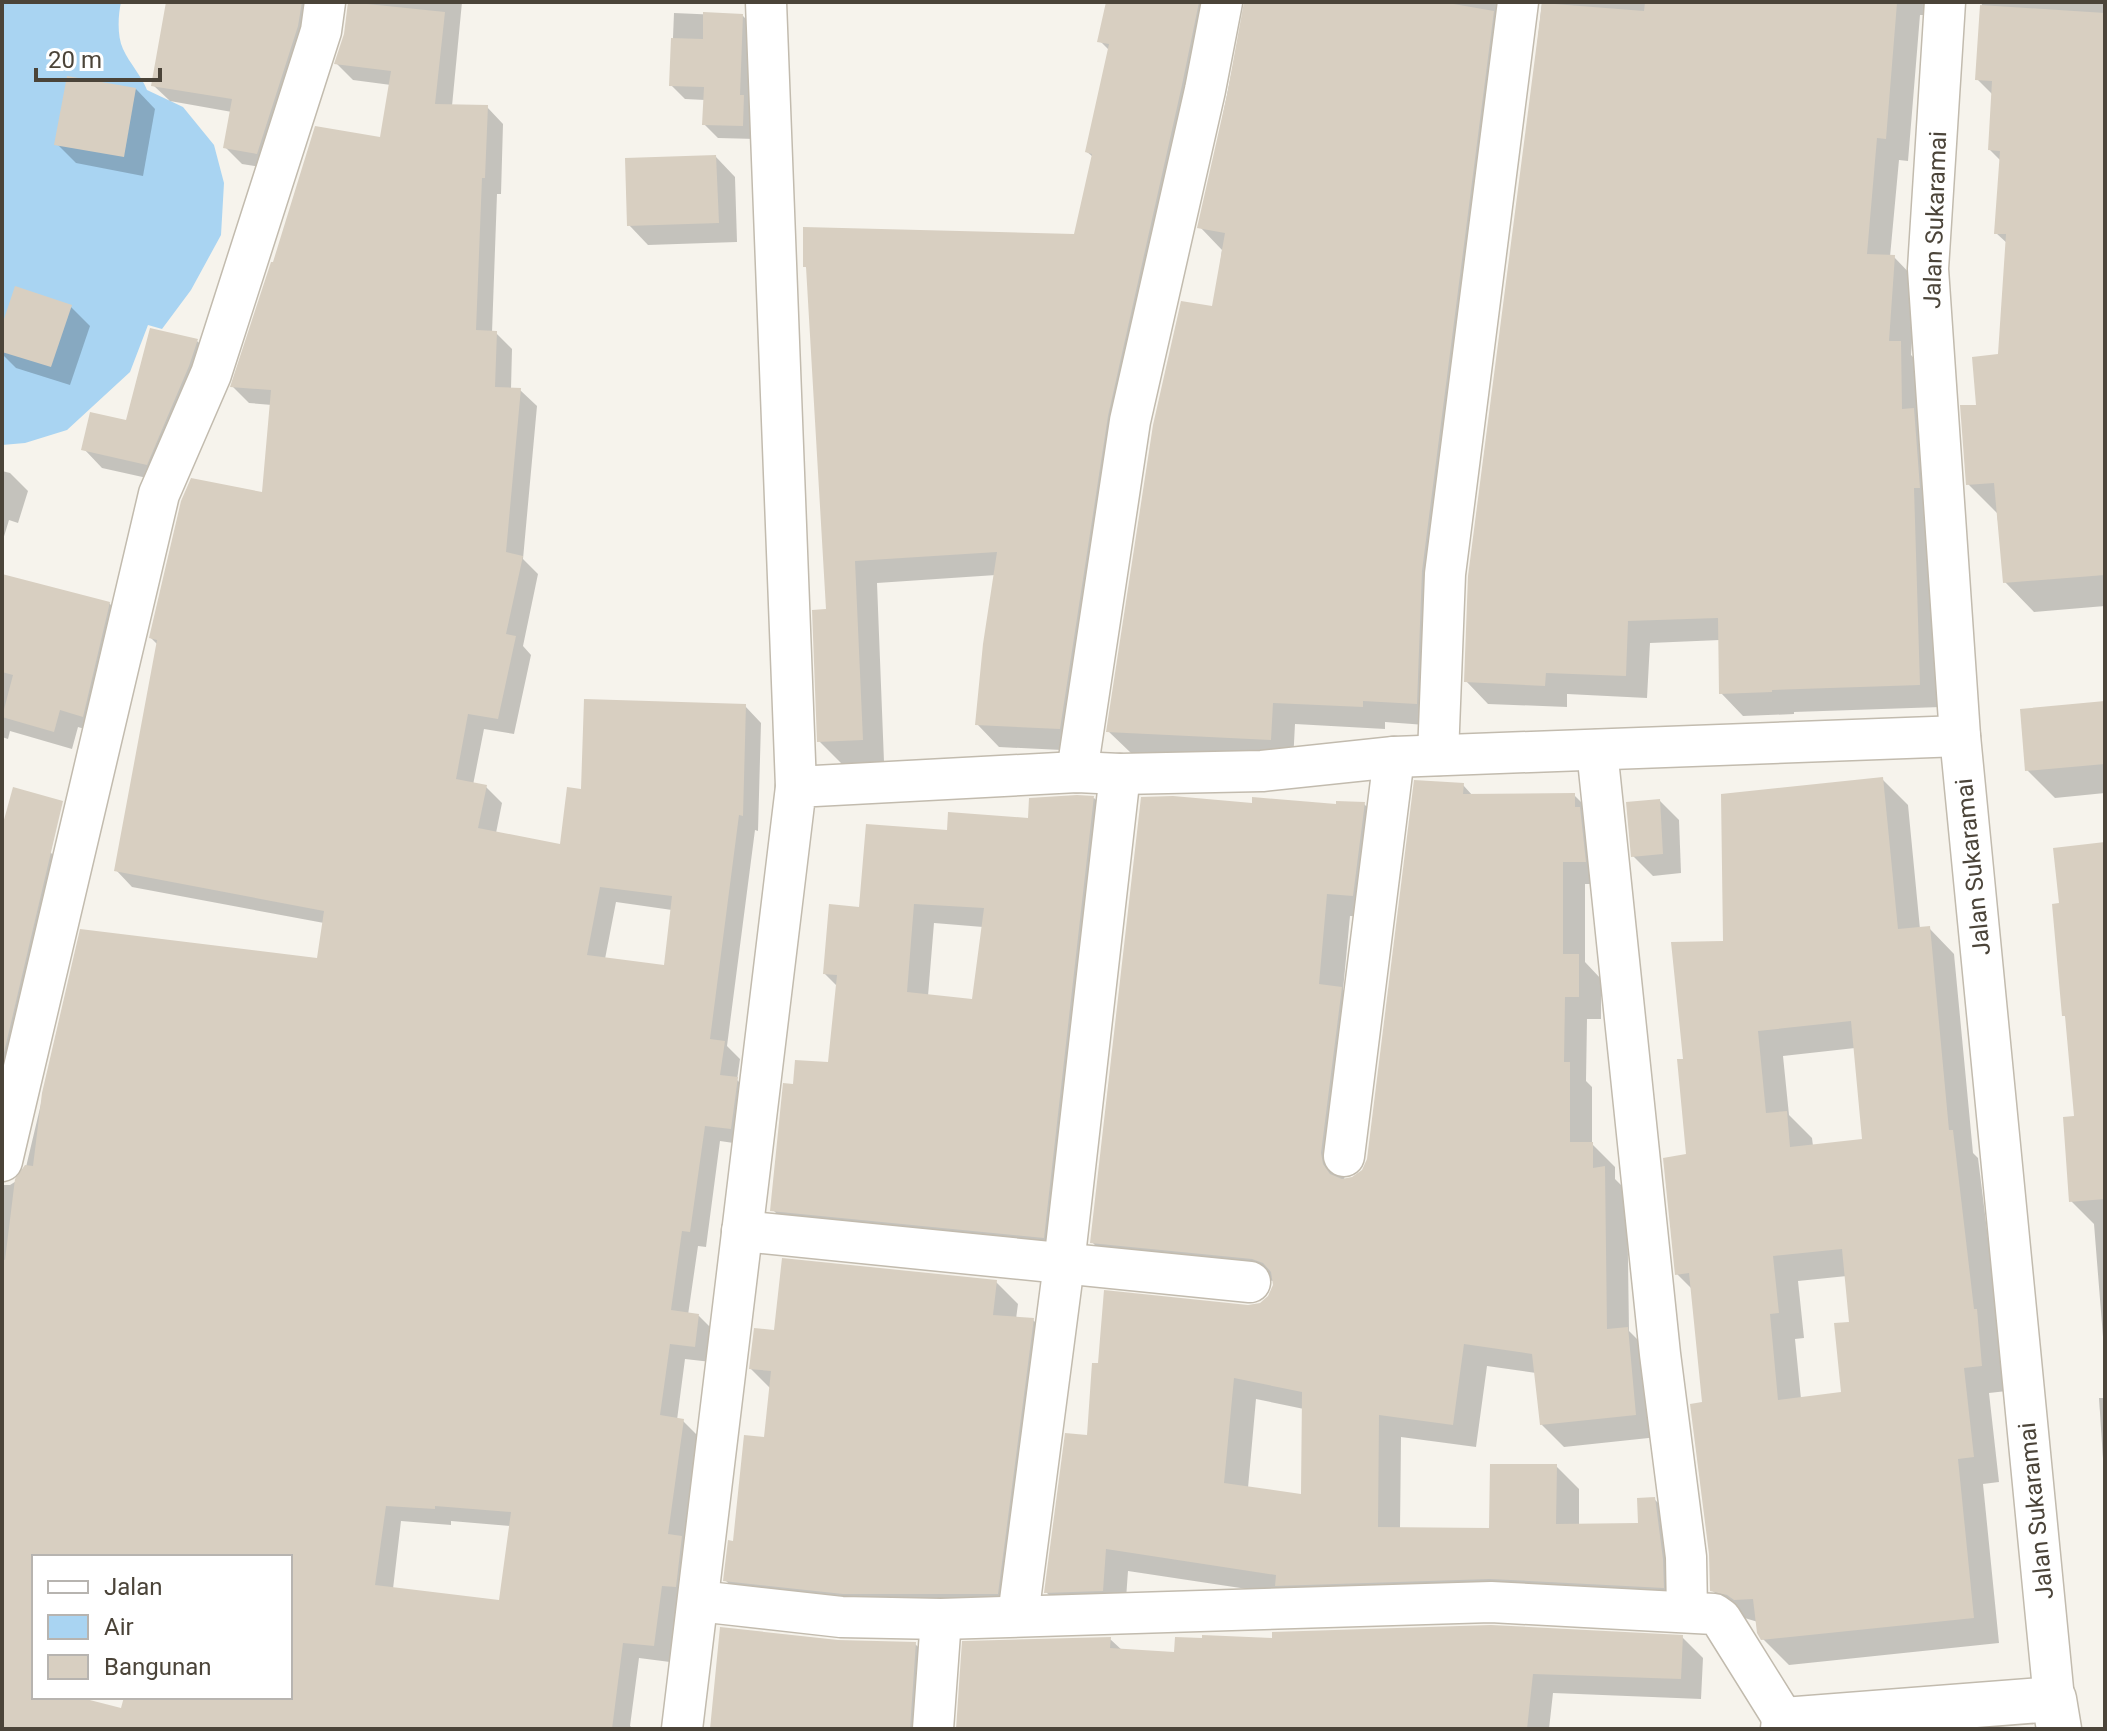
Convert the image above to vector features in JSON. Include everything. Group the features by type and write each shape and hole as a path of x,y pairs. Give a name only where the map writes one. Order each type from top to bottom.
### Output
{"street":[{"path":"2,1161 159,494 211,374 321,31 325,2"},
{"path":"682,1729 796,787 766,2"},
{"path":"1077,772 1130,421 1222,2"},
{"path":"1438,755 1445,574 1518,2"},
{"name":"Jalan Sukaramai","path":"1945,2 1928,269 1960,736 2056,1714"},
{"path":"796,787 1077,772 1262,771 1394,757 1960,736"},
{"path":"1597,750 1660,1354 1686,1557 1687,1612"},
{"path":"1344,1156 1394,757"},
{"path":"1018,1616 1064,1264 1120,774"},
{"path":"742,1231 1250,1282"},
{"path":"698,1601 841,1617 941,1619 1491,1602 1714,1614 1721,1619 1784,1725 2056,1714"},
{"path":"933,1729 941,1619"}],"water":[{"path":"2,2 121,2 119,32 126,54 147,90 183,107 214,145 224,183 221,235 191,290 162,329 148,325 130,372 67,430 25,443 2,445"}],"building":[{"path":"166,2 302,2 298,26 257,154 223,148 232,99 151,86"},
{"path":"348,2 445,12 435,104 488,105 476,330 497,331 495,387 521,388 506,552 523,556 506,634 516,636 498,719 468,714 456,779 487,785 478,828 560,844 567,787 581,789 584,699 746,704 743,816 739,815 710,1039 725,1041 720,1075 738,1077 731,1129 705,1126 690,1232 682,1231 671,1310 699,1314 695,1347 670,1344 660,1415 684,1419 668,1534 682,1536 676,1587 662,1586 654,1646 623,1643 612,1729 2,1729 2,1259 5,1260 15,1179 25,1165 33,1166 42,1093 80,929 317,958 324,911 114,871 157,640 149,638 181,501 191,478 262,492 271,390 230,387 315,126 380,137 391,71 334,64 344,34","holes":["600,887 672,896 664,965 587,955","386,1506 511,1512 499,1600 375,1585"]},
{"path":"1106,2 1199,2 1108,416 1060,729 975,725 997,552 855,561 863,740 817,742 812,610 826,609 806,267 803,267 803,227 1074,234 1092,154 1085,152 1109,44 1097,42"},
{"path":"1244,2 1442,2 1494,11 1422,571 1417,704 1363,701 1363,707 1273,703 1271,740 1106,732 1153,425 1181,301 1212,306 1225,233 1197,228"},
{"path":"1645,2 1897,3 1886,139 1877,138 1867,254 1895,255 1889,341 1901,341 1902,409 1914,408 1920,488 1914,488 1920,685 1719,694 1718,618 1628,621 1626,676 1546,673 1545,686 1464,682 1468,576 1542,3 1644,11"},
{"path":"1980,5 2105,13 2105,575 2003,583 1994,483 1966,485 1960,405 1976,405 1972,357 1998,354 2006,234 1994,234 2000,151 1988,150 1992,81 1975,80"},
{"path":"703,12 743,14 740,95 744,95 743,126 702,125 704,87 669,86 671,38 703,39"},
{"path":"67,76 136,88 124,157 54,145"},
{"path":"716,155 719,223 627,226 625,158"},
{"path":"15,286 72,305 51,367 2,352 2,325"},
{"path":"150,328 198,339 147,465 81,450 90,412 126,420"},
{"path":"2,574 110,602 83,717 60,710 54,732 2,717 13,675 2,672"},
{"path":"2105,701 2105,764 2025,771 2020,709"},
{"path":"1883,777 1898,929 1930,926 1949,1130 1953,1130 1982,1366 1964,1368 1974,1457 1958,1459 1974,1618 1761,1640 1757,1633 1753,1599 1734,1600 1710,1591 1709,1554 1690,1404 1702,1402 1689,1273 1675,1275 1663,1158 1686,1154 1677,1059 1683,1059 1671,942 1723,941 1721,794","holes":["1851,1021 1862,1139 1790,1147 1787,1111 1766,1113 1758,1031","1842,1249 1849,1322 1834,1323 1841,1392 1778,1400 1770,1314 1779,1313 1773,1256"]},
{"path":"1414,780 1464,783 1463,794 1575,793 1575,807 1580,807 1586,862 1563,862 1563,954 1579,954 1579,997 1565,997 1564,1062 1570,1062 1570,1142 1593,1142 1593,1168 1605,1166 1607,1329 1628,1327 1636,1415 1540,1425 1532,1354 1464,1344 1453,1425 1379,1415 1378,1527 1489,1528 1490,1464 1557,1464 1556,1524 1638,1523 1637,1498 1655,1497 1664,1588 1490,1579 1275,1586 1276,1575 1106,1549 1103,1591 1044,1593 1065,1433 1087,1435 1092,1363 1098,1363 1104,1290 1248,1305 1260,1303 1273,1285 1271,1272 1263,1263 1252,1259 1090,1243 1141,797 1173,796 1252,803 1252,797 1336,804 1336,801 1365,802 1353,896 1327,894 1319,984 1342,987 1321,1153 1323,1164 1330,1174 1342,1179 1362,1170 1367,1159","holes":["1234,1378 1302,1392 1301,1494 1224,1483"]},
{"path":"13,787 63,801 2,1061 2,827"},
{"path":"1094,796 1044,1238 770,1211 783,1083 793,1084 795,1060 828,1062 837,975 823,974 829,904 859,907 866,824 947,830 948,812 1028,818 1029,798","holes":["914,904 984,908 972,999 907,992"]},
{"path":"1660,799 1663,854 1631,857 1626,802"},
{"path":"2105,842 2105,1199 2069,1202 2063,1117 2074,1116 2052,904 2059,903 2053,848"},
{"path":"782,1258 997,1280 993,1315 1034,1318 998,1594 843,1594 723,1581 728,1540 733,1541 744,1435 764,1437 771,1371 749,1369 754,1328 774,1330"},
{"path":"1491,1625 1683,1635 1681,1679 1533,1674 1527,1729 956,1729 962,1641 1111,1637 1110,1648 1174,1652 1175,1637 1272,1638 1272,1632"},
{"path":"720,1627 838,1640 916,1642 910,1729 710,1729"}]}
